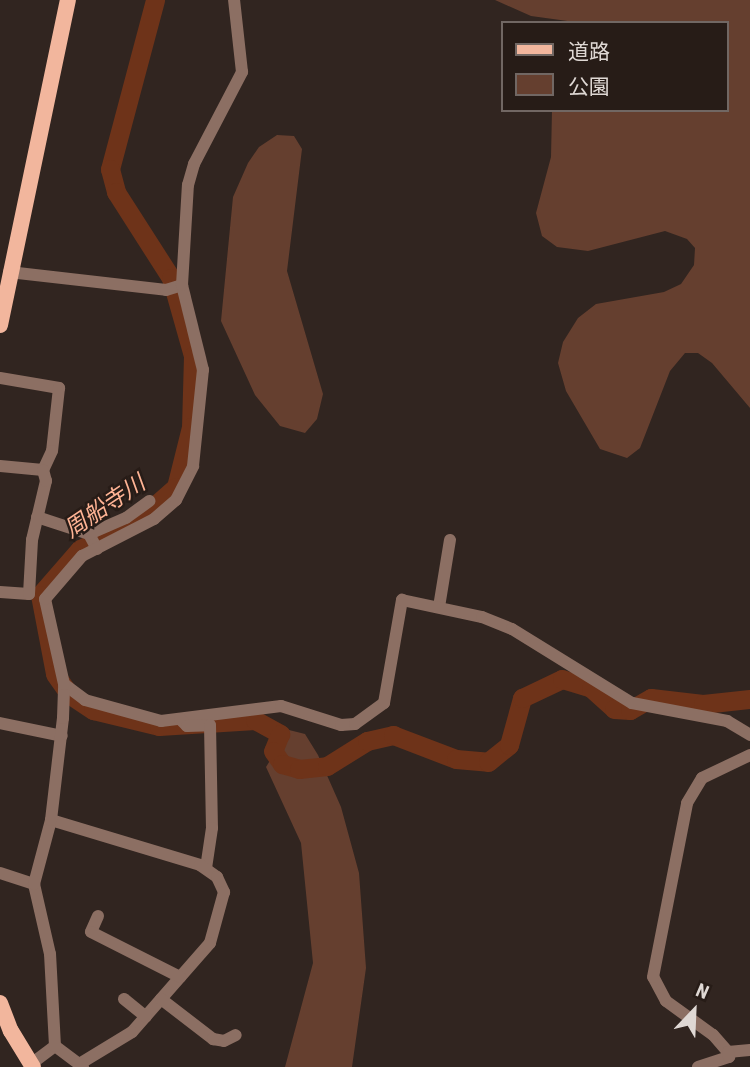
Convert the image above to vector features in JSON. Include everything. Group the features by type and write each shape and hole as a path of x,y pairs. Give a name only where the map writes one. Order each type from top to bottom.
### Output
{"main road":[{"path":"0,325 68,0"},
{"path":"0,1003 32,1065"}],"street":[{"path":"37,517 93,541 154,519 176,500 193,466 203,370 182,285 194,164 242,72 234,0"},
{"path":"9,272 166,290 182,285"},
{"path":"0,378 59,388 52,451 43,470 46,481 37,517 29,594 0,592"},
{"path":"0,466 43,470"},
{"path":"55,1046 50,954 34,884 51,820 62,736 64,689 45,599 93,541 149,501"},
{"path":"439,607 450,540"},
{"path":"64,689 107,708 161,720 281,706 341,725 355,724 384,703 402,600 439,607 512,629 632,703 661,705 727,721 750,735"},
{"path":"180,719 187,726 210,725 212,828 206,869"},
{"path":"0,723 62,736"},
{"path":"698,1067 729,1057 728,1052 713,1035 666,1001 653,977 687,803 702,778 750,755"},
{"path":"51,820 206,869 218,877 224,892 222,909 210,943 132,1032 82,1065 55,1046"},
{"path":"0,873 34,884"},
{"path":"98,916 90,936 180,977"},
{"path":"124,999 146,1017"},
{"path":"161,999 214,1039 224,1041 236,1035"},
{"path":"32,1065 55,1046"},
{"path":"728,1052 750,1050"}],"green space":[{"path":"495,0 750,0 750,408 712,363 698,353 685,353 670,371 640,448 627,458 600,449 566,391 558,363 563,342 578,318 596,304 664,292 681,284 694,265 695,248 687,239 665,231 588,251 557,247 542,236 536,213 551,157 552,112 729,112 729,21 567,21 531,16"},
{"path":"277,135 294,136 302,149 287,271 323,394 317,419 305,433 280,426 255,395 221,321 233,197 248,163 259,147"},
{"path":"289,730 305,734 318,755 341,807 359,873 366,968 352,1067 285,1067 313,963 301,843 266,767"}],"waterway":[{"name":"周船寺川","path":"155,0 110,169 116,192 171,278 193,356 191,427 176,487 135,523 80,549 40,595 55,674 69,694 93,710 159,726 255,720 280,734 273,751 282,764 299,769 327,766 367,741 393,735 456,759 488,762 509,745 522,698 562,679 591,688 614,709 630,710 651,698 703,704 750,699"}]}
